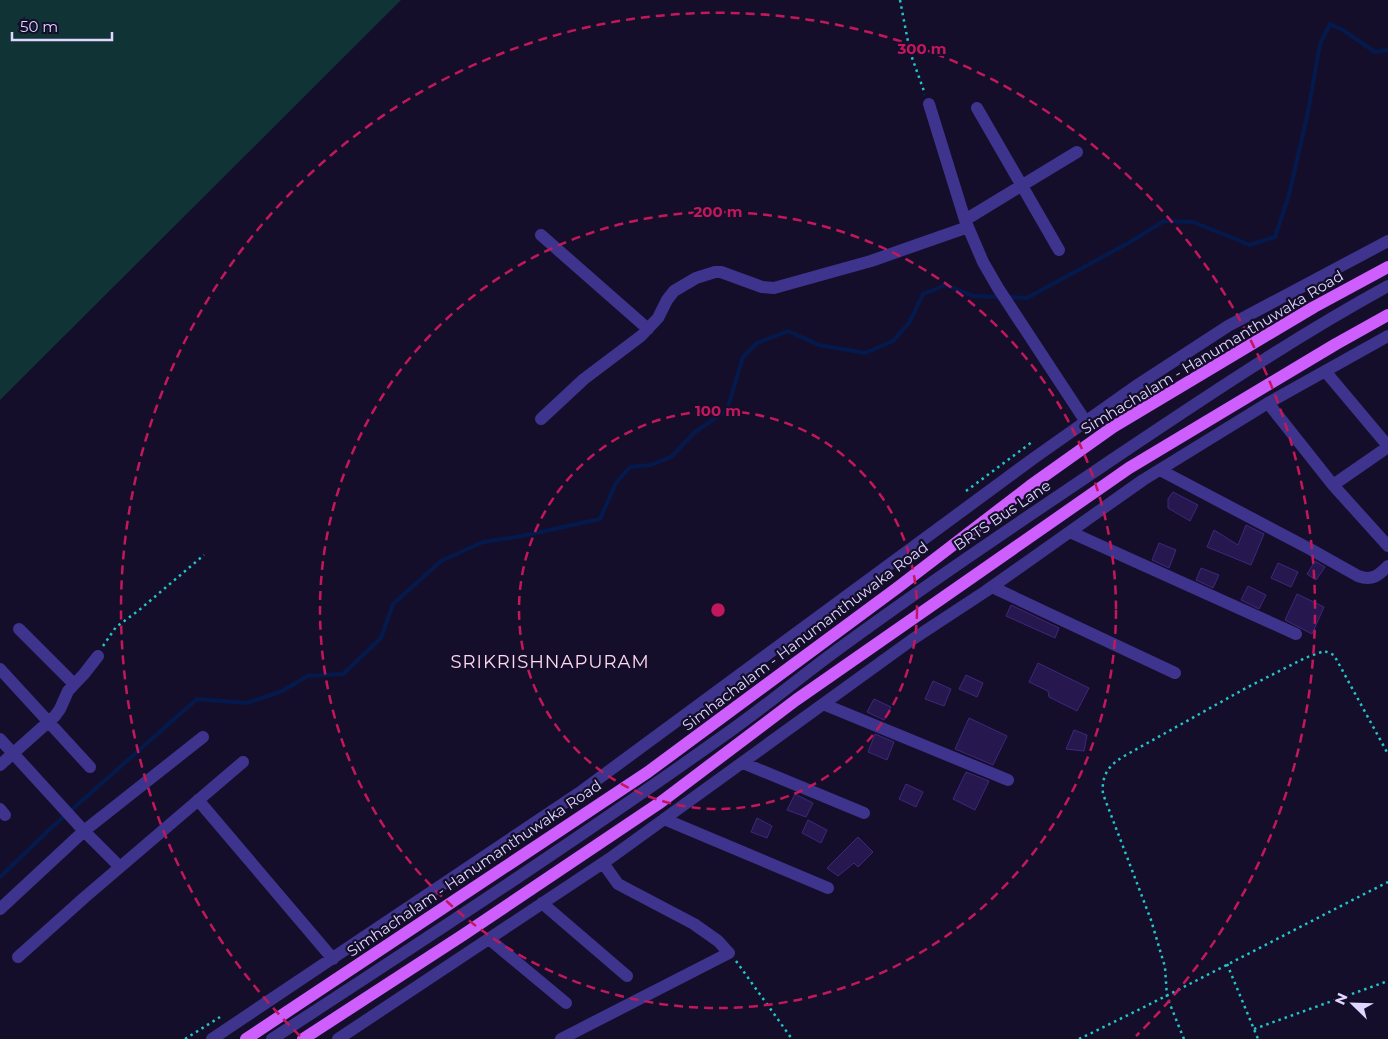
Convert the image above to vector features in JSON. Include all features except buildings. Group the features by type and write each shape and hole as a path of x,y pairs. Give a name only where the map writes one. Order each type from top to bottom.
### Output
{"main road":[{"name":"Simhachalam - Hanumanthuwaka Road","path":"246,1039 648,772 897,588 1030,486 1113,427 1314,307 1388,267"},
{"path":"303,1039 463,935 661,802 796,700 1128,468 1336,344 1388,316"}],"street":[{"path":"929,104 966,224 983,262 1086,422"},
{"path":"976,108 1059,250"},
{"path":"541,419 584,380 648,329 658,318 674,291 688,282 707,274 721,272 762,287 774,288 871,261 966,224 1021,186 1077,152"},
{"path":"541,235 648,329"},
{"path":"212,1039 579,793 1034,458 1138,384 1228,326 1388,241"},
{"name":"BRTS Bus Lane","path":"272,1039 638,797 737,726 829,656 1058,496 1221,387 1335,315 1388,286"},
{"path":"338,1039 602,863 913,639 992,587 1160,470 1268,403 1388,336"},
{"path":"1325,371 1388,447 1333,485"},
{"path":"1268,403 1333,485 1388,546"},
{"path":"1160,470 1358,576 1366,579 1374,578 1380,575 1388,566"},
{"path":"1070,532 1296,634"},
{"path":"992,587 1175,674"},
{"path":"19,629 74,684"},
{"path":"0,765 49,722 60,709 68,691 88,670 98,656"},
{"path":"0,669 90,767"},
{"path":"823,704 1008,780"},
{"path":"0,909 84,831 203,737"},
{"path":"0,739 84,831 120,867"},
{"path":"18,957 243,762"},
{"path":"743,763 864,813"},
{"path":"198,800 333,959"},
{"path":"664,819 828,888"},
{"path":"561,1039 729,952 718,941 694,924 618,884 602,863"},
{"path":"542,903 627,976"},
{"path":"489,939 566,1004"}],"path":[{"path":"900,0 910,52 929,104"},
{"path":"98,656 116,627 138,611 204,555"},
{"path":"1184,1039 1167,997 1165,967 1151,920 1103,794 1102,785 1107,770 1114,762 1246,688 1324,650 1334,655 1388,754"},
{"path":"1079,1039 1167,997 1227,964 1388,882"},
{"path":"729,952 792,1039"},
{"path":"1227,964 1258,1039"},
{"path":"1254,1029 1388,981"}],"green space":[{"path":"0,0 401,0 0,400"}],"waterway":[{"path":"1007,297 1027,298 1130,242 1164,221 1193,222 1250,245 1275,237 1289,195 1308,112 1320,44 1330,24 1343,30 1375,52 1388,50"},
{"path":"0,877 51,828 197,699 247,703 282,691 308,676 343,674 381,638 393,604 441,561 483,542 522,536 600,519 616,483 630,467 651,465 671,457 695,432 727,410 743,357 757,343 788,331 819,345 865,353 893,341 909,323 923,294 946,285 973,296 1000,297"}],"district":[{"name":"SRIKRISHNAPURAM","path":"550,662"}]}
